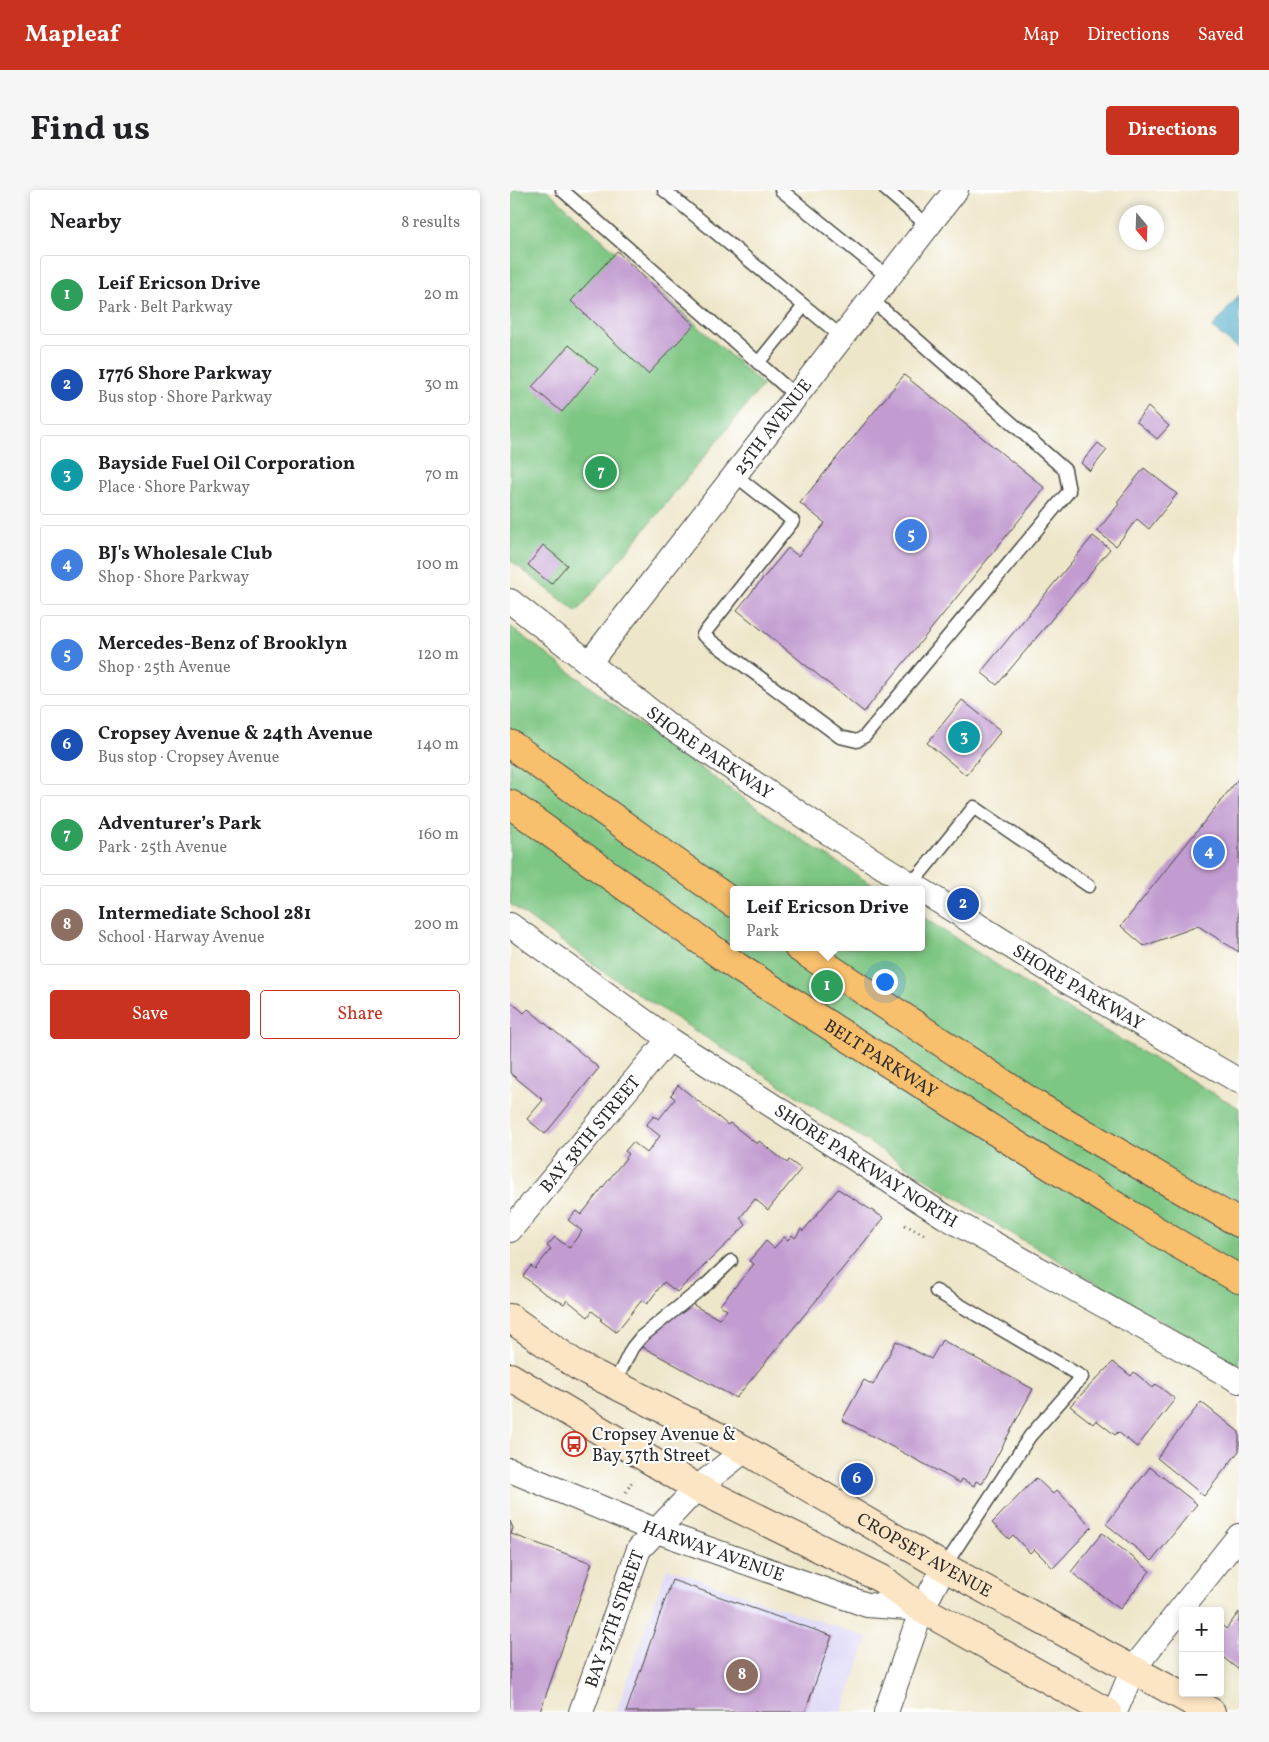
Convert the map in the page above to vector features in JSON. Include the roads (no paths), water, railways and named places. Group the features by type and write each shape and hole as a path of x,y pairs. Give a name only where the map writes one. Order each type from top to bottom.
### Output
{"highway":[{"path":"510,744 730,901"},
{"name":"BELT PARKWAY","path":"510,804 739,968 1031,1154 1239,1279"},
{"path":"804,951 1032,1102 1239,1223"}],"main road":[{"name":"CROPSEY AVENUE","path":"510,1318 578,1366 745,1450 944,1567 1210,1712"},
{"path":"510,1377 697,1488 882,1579 922,1609 1108,1712"}],"street":[{"name":"25TH AVENUE","path":"589,663 956,190"},
{"name":"SHORE PARKWAY","path":"510,601 672,728 821,828 914,886"},
{"name":"SHORE PARKWAY","path":"925,893 1065,980 1239,1081"},
{"name":"SHORE PARKWAY NORTH","path":"510,925 669,1039 944,1216 1239,1380"},
{"name":"BAY 38TH STREET","path":"510,1230 669,1039"},
{"name":"BAY 37TH STREET","path":"581,1712 639,1550 697,1488 745,1450"},
{"name":"HARWAY AVENUE","path":"510,1470 657,1531 867,1605 922,1609"},
{"path":"1115,1712 1132,1669 1239,1536"},
{"path":"886,1712 922,1609 944,1567"}],"lane":[{"path":"562,190 796,396"},
{"path":"664,190 842,337"},
{"path":"782,190 888,277"},
{"path":"886,190 928,226"},
{"path":"735,475 793,521 703,635 840,737 857,741 866,736 1069,491 1064,470 871,299"},
{"path":"758,363 804,306"},
{"path":"918,886 974,807 1089,886"},
{"path":"614,1384 632,1348 641,1337 707,1284 731,1260"},
{"path":"936,1291 1082,1377 1030,1436 944,1567"}],"water":[{"path":"1239,295 1239,349 1212,328"}],"place":[{"name":"Adventurer’s Park","path":"601,472"},
{"name":"Mercedes-Benz of Brooklyn","path":"911,535"},
{"name":"Bayside Fuel Oil Corporation","path":"964,737"},
{"name":"BJ's Wholesale Club","path":"1209,852"},
{"name":"1776 Shore Parkway","path":"963,904"},
{"name":"Leif Ericson Drive","path":"827,986"},
{"name":"Cropsey Avenue & Bay 37th Street","path":"574,1444"},
{"name":"Cropsey Avenue & 24th Avenue","path":"857,1479"},
{"name":"Intermediate School 281","path":"742,1675"}]}
